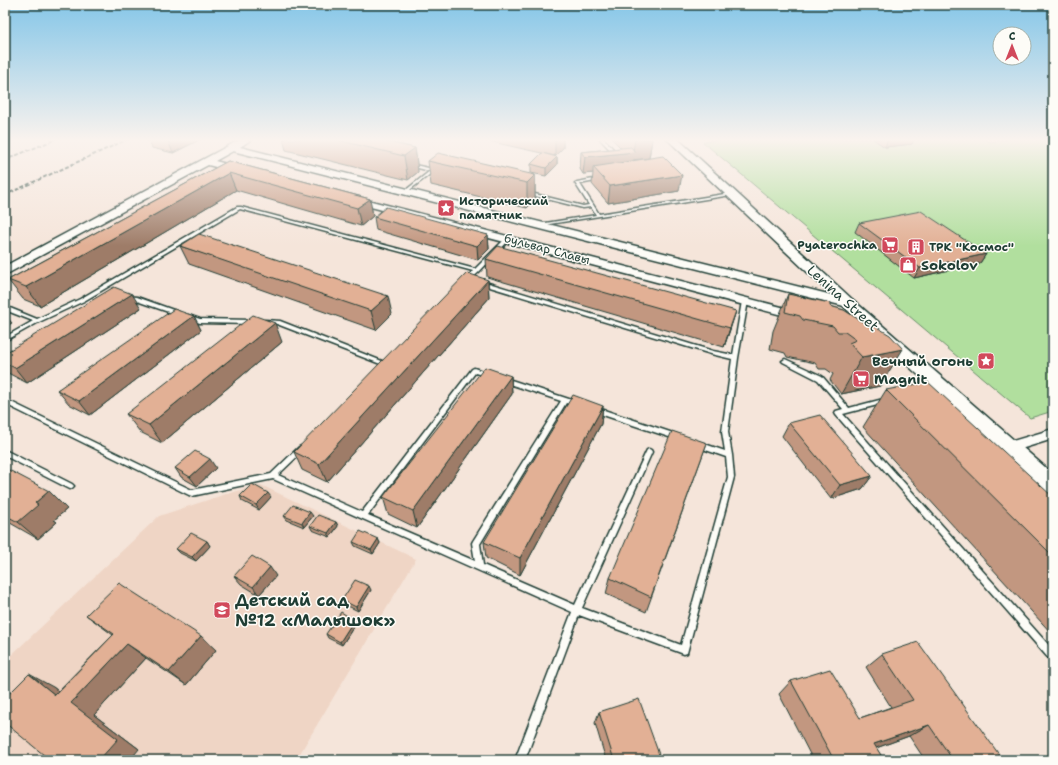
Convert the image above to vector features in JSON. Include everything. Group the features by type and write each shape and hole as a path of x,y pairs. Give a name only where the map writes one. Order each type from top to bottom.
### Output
{"main road":[{"name":"Lenina Street","path":"710,175 848,303 887,337 938,386 1011,447 1053,486"}],"street":[{"path":"5,271 184,175"},
{"name":"бульвар Славы","path":"341,175 848,303"},
{"name":"бульвар Славы","path":"338,195 812,318"},
{"path":"864,332 887,337"},
{"path":"1011,447 1053,434"}],"lane":[{"path":"407,191 427,175"},
{"path":"598,215 577,183 601,179"},
{"path":"523,192 583,207 592,206"},
{"path":"539,225 731,194"},
{"path":"5,339 37,320 82,300 239,208 477,270"},
{"path":"463,284 508,239"},
{"path":"469,279 713,354 735,358"},
{"path":"120,298 135,298 200,321 278,322 385,364"},
{"path":"82,300 97,299"},
{"path":"273,476 577,610 684,650 731,477 725,432 735,358 745,301"},
{"path":"5,308 37,320"},
{"path":"380,370 391,359"},
{"path":"785,361 820,378 847,410"},
{"path":"363,516 474,370 580,405"},
{"path":"891,399 838,413 1053,657"},
{"path":"480,568 476,544 565,400"},
{"path":"5,402 192,493 273,476 307,443"},
{"path":"588,408 685,440"},
{"path":"692,442 729,455"},
{"path":"520,760 577,610 650,452"},
{"path":"5,454 70,486"}],"shaded area":[{"name":"Детский сад №12 «Малышок»","path":"261,485 416,559 296,760 7,760 5,758 5,661 159,516 226,494"}],"green space":[{"path":"742,175 1053,175 1053,411 1030,418"}],"building":[{"path":"203,175 226,175 26,287 8,280"},
{"path":"235,175 279,175 370,199 357,208"},
{"path":"490,175 535,175 527,183"},
{"path":"600,175 682,175 610,186"},
{"path":"386,207 488,235 477,246 374,217"},
{"name":"ТРК \"Космос\"","path":"921,211 986,254 920,268 859,223"},
{"path":"199,234 388,296 371,311 180,246"},
{"path":"498,246 736,311 730,328 486,259"},
{"path":"467,273 488,280 319,464 294,452"},
{"path":"114,287 132,294 15,368 5,363 5,353"},
{"path":"788,294 830,303 830,306 844,310 861,321 870,323 890,335 903,349 862,357 849,343 856,340 845,332 838,332 833,326 803,320 800,316 785,312"},
{"path":"174,309 194,316 79,401 57,390"},
{"path":"253,315 275,323 149,425 126,414"},
{"path":"485,367 511,376 413,511 383,497"},
{"path":"928,382 1053,497 1053,556 886,390"},
{"path":"573,395 603,406 520,558 484,542"},
{"path":"820,415 872,476 840,485 789,423"},
{"path":"672,431 707,443 651,597 610,578"},
{"path":"195,451 210,459 190,477 175,468"},
{"path":"5,468 49,491 35,503 38,505 18,522 5,515"},
{"path":"252,484 268,493 256,505 240,496"},
{"path":"293,505 310,512 302,523 284,516"},
{"path":"318,515 336,522 328,533 310,526"},
{"path":"360,531 378,539 371,550 353,542"},
{"path":"191,533 207,541 192,557 176,549"},
{"path":"252,556 270,567 253,587 234,576"},
{"path":"355,580 369,586 356,607 342,600"},
{"path":"119,583 201,636 169,672 127,644 71,703 118,739 99,760 50,760 5,723 5,698 29,674 55,695 114,634 86,615"},
{"path":"341,612 354,620 340,642 326,634"},
{"path":"918,642 1003,760 953,760 929,725 874,744 884,760 834,760 791,681 830,669 860,718 913,700 882,654"},
{"path":"639,699 661,760 614,760 599,712"}],"railway":[{"path":"5,195 50,175"}],"place":[{"name":"Исторический памятник","path":"446,208"},
{"name":"Pyaterochka","path":"890,245"},
{"name":"ТРК \"Космос\"","path":"916,247"},
{"name":"Sokolov","path":"908,265"},
{"name":"Вечный огонь","path":"986,361"},
{"name":"Magnit","path":"861,379"},
{"name":"Детский сад №12 «Малышок»","path":"222,610"}]}
